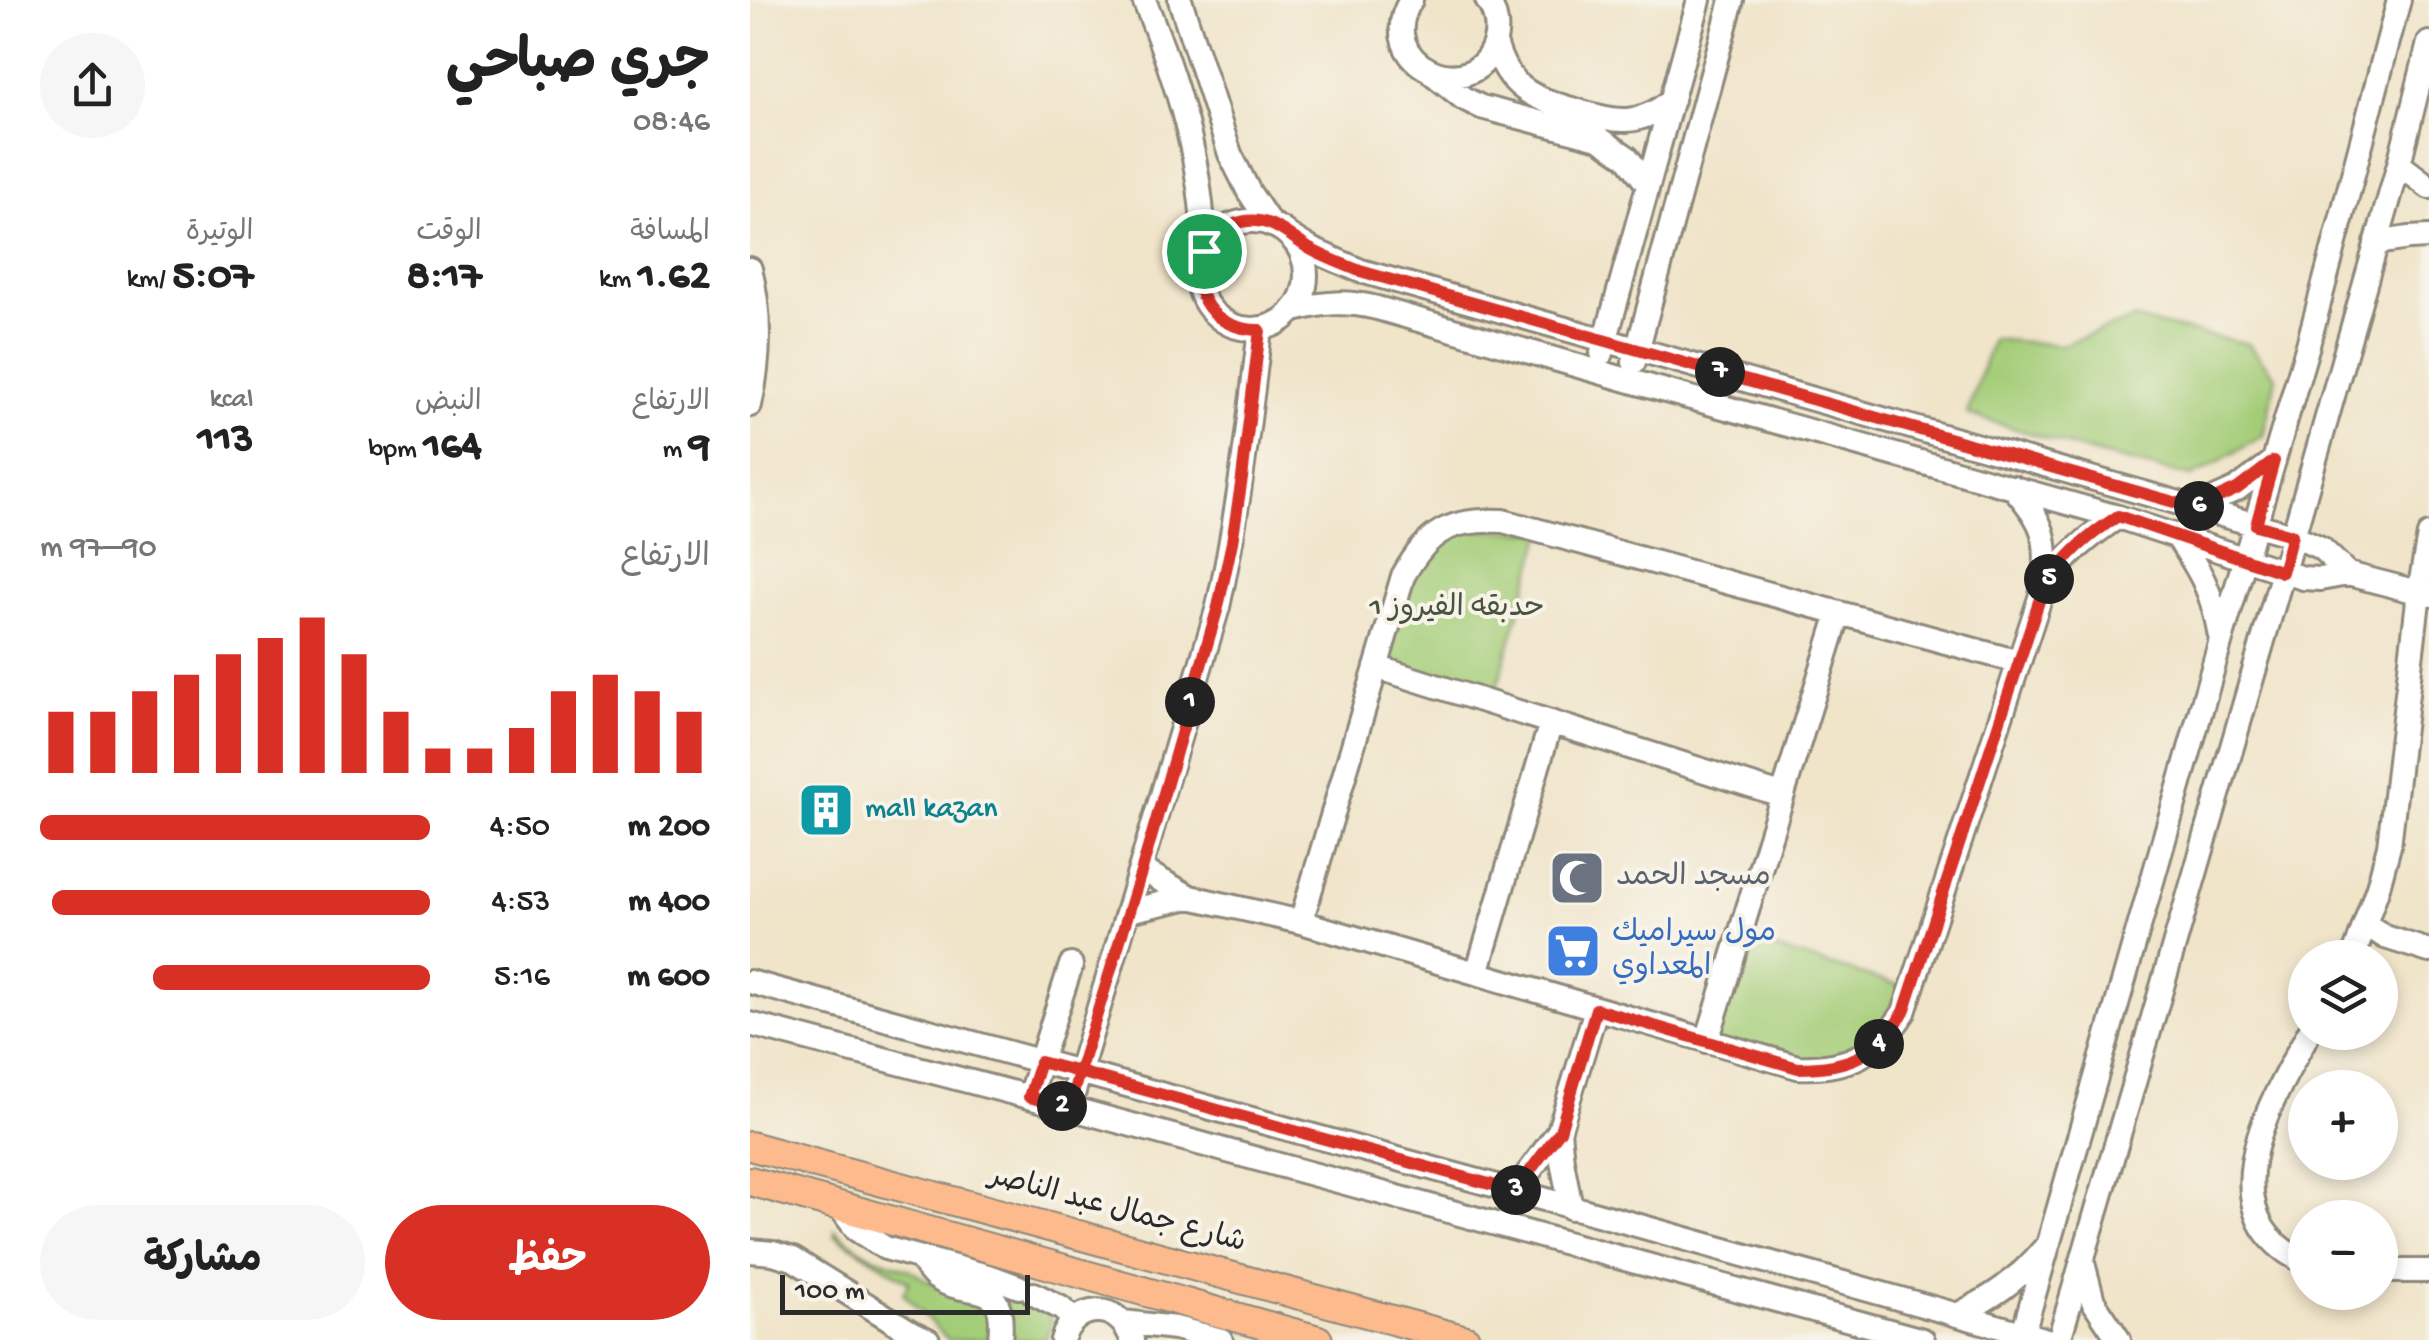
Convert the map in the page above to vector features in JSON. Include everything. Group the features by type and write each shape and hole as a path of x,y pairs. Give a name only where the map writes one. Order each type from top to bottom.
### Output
{"main road":[{"name":"شارع جمال عبد الناصر","path":"750,1146 1329,1301 1402,1332 1466,1340"},
{"path":"750,1181 1318,1340"},
{"path":"1329,1301 1339,1322 1330,1340"}],"street":[{"path":"1144,0 1181,105 1197,166 1204,251"},
{"path":"1180,0 1230,154 1249,192 1304,258 1306,285 1295,310"},
{"path":"1389,0 1402,26 1406,49 1432,72 1458,76 1470,71 1481,64 1495,42"},
{"path":"1402,26 1411,0"},
{"path":"1597,372 1699,0"},
{"path":"1629,380 1732,0"},
{"path":"2022,1337 2308,345 2400,0"},
{"path":"1495,6 1495,42 1506,70 1539,100 1624,122 1658,112 1672,100"},
{"path":"2059,1340 2399,164 2429,43"},
{"path":"1432,72 1446,86 1481,107 1599,138 1628,157 1648,184"},
{"path":"2399,164 2429,187"},
{"path":"2348,574 2321,548 2292,535 1360,271 1280,230 1252,221 1232,225 1215,235 1200,260 1198,280 1208,308 1231,326 1260,330 1295,310 1325,303 1357,303 2118,516 2282,572 2310,579 2348,574 2424,593"},
{"path":"2376,243 2429,238"},
{"path":"750,268 758,330 750,405"},
{"path":"1069,1108 1218,607 1232,542 1260,330"},
{"path":"2195,508 2237,489 2274,461"},
{"path":"1142,869 1190,897 1302,922 1798,1068 1824,1068 1849,1062 1872,1050 1904,1012 2044,586 2048,550 2036,515 2013,487"},
{"path":"2044,586 2064,558 2118,516"},
{"path":"1302,922 1403,576 1418,549 1442,530 1472,520 1503,521 2019,662"},
{"path":"2176,535 2199,569 2214,604 2220,640"},
{"path":"2360,940 2390,846 2429,535"},
{"path":"1707,1041 1839,613"},
{"path":"1376,667 1782,794"},
{"path":"1477,973 1551,722"},
{"path":"1128,910 1190,897"},
{"path":"2366,924 2385,937 2429,951"},
{"path":"1029,1097 1071,964"},
{"path":"750,982 1515,1191 1957,1315 2022,1337 2047,1340"},
{"path":"1571,1208 1560,1131 1596,1009"},
{"path":"750,1024 1922,1340"},
{"path":"2288,1252 2270,1238 2254,1212 2250,1181 2254,1151 2301,1050"},
{"path":"1515,1191 1560,1131"},
{"path":"838,1206 857,1230 875,1243 973,1272 1061,1308 1067,1330"},
{"path":"1957,1315 1992,1298 2023,1273 2049,1243"},
{"path":"750,1251 793,1259 928,1340"},
{"path":"920,1258 938,1279 990,1296 1003,1317 1000,1340"},
{"path":"2082,1258 2093,1301 2119,1340"},
{"path":"750,1263 793,1270 912,1340"},
{"path":"2398,1270 2429,1271"},
{"path":"1067,1330 1082,1314 1104,1312 1128,1331 1175,1328 1221,1340"}],"green space":[{"path":"2133,319 2248,344 2276,377 2263,436 2192,477 2093,453 1967,414 1992,339 2062,345"},
{"name":"حدبقه الفيروز 1","path":"1443,529 1543,532 1492,704 1376,667 1403,576"},
{"path":"1738,938 1912,989 1890,1033 1824,1068 1707,1041"},
{"path":"835,1230 872,1256 993,1306 989,1337 948,1340 903,1293 909,1282 835,1235"},
{"path":"941,1269 1016,1296 1016,1300 1050,1313 1046,1340 1013,1340 1009,1314"}],"place":[{"name":"mall kazan","path":"826,810"},
{"name":"مسجد الحمد","path":"1577,878"},
{"name":"مول سيراميك المعداوي","path":"1573,951"}],"route":[{"path":"1204,251 1198,280 1208,308 1231,326 1260,330 1232,542 1218,607 1079,1072 1040,1062 1029,1097 1069,1108 1079,1072 1515,1191 1560,1131 1596,1009 1798,1068 1824,1068 1849,1062 1872,1050 1904,1012 2044,586 2064,558 2118,516 2282,572 2292,535 2256,525 2274,461 2237,489 2195,508 1360,271 1311,249 1271,224 1252,221 1232,225 1215,235 1204,251"}]}
